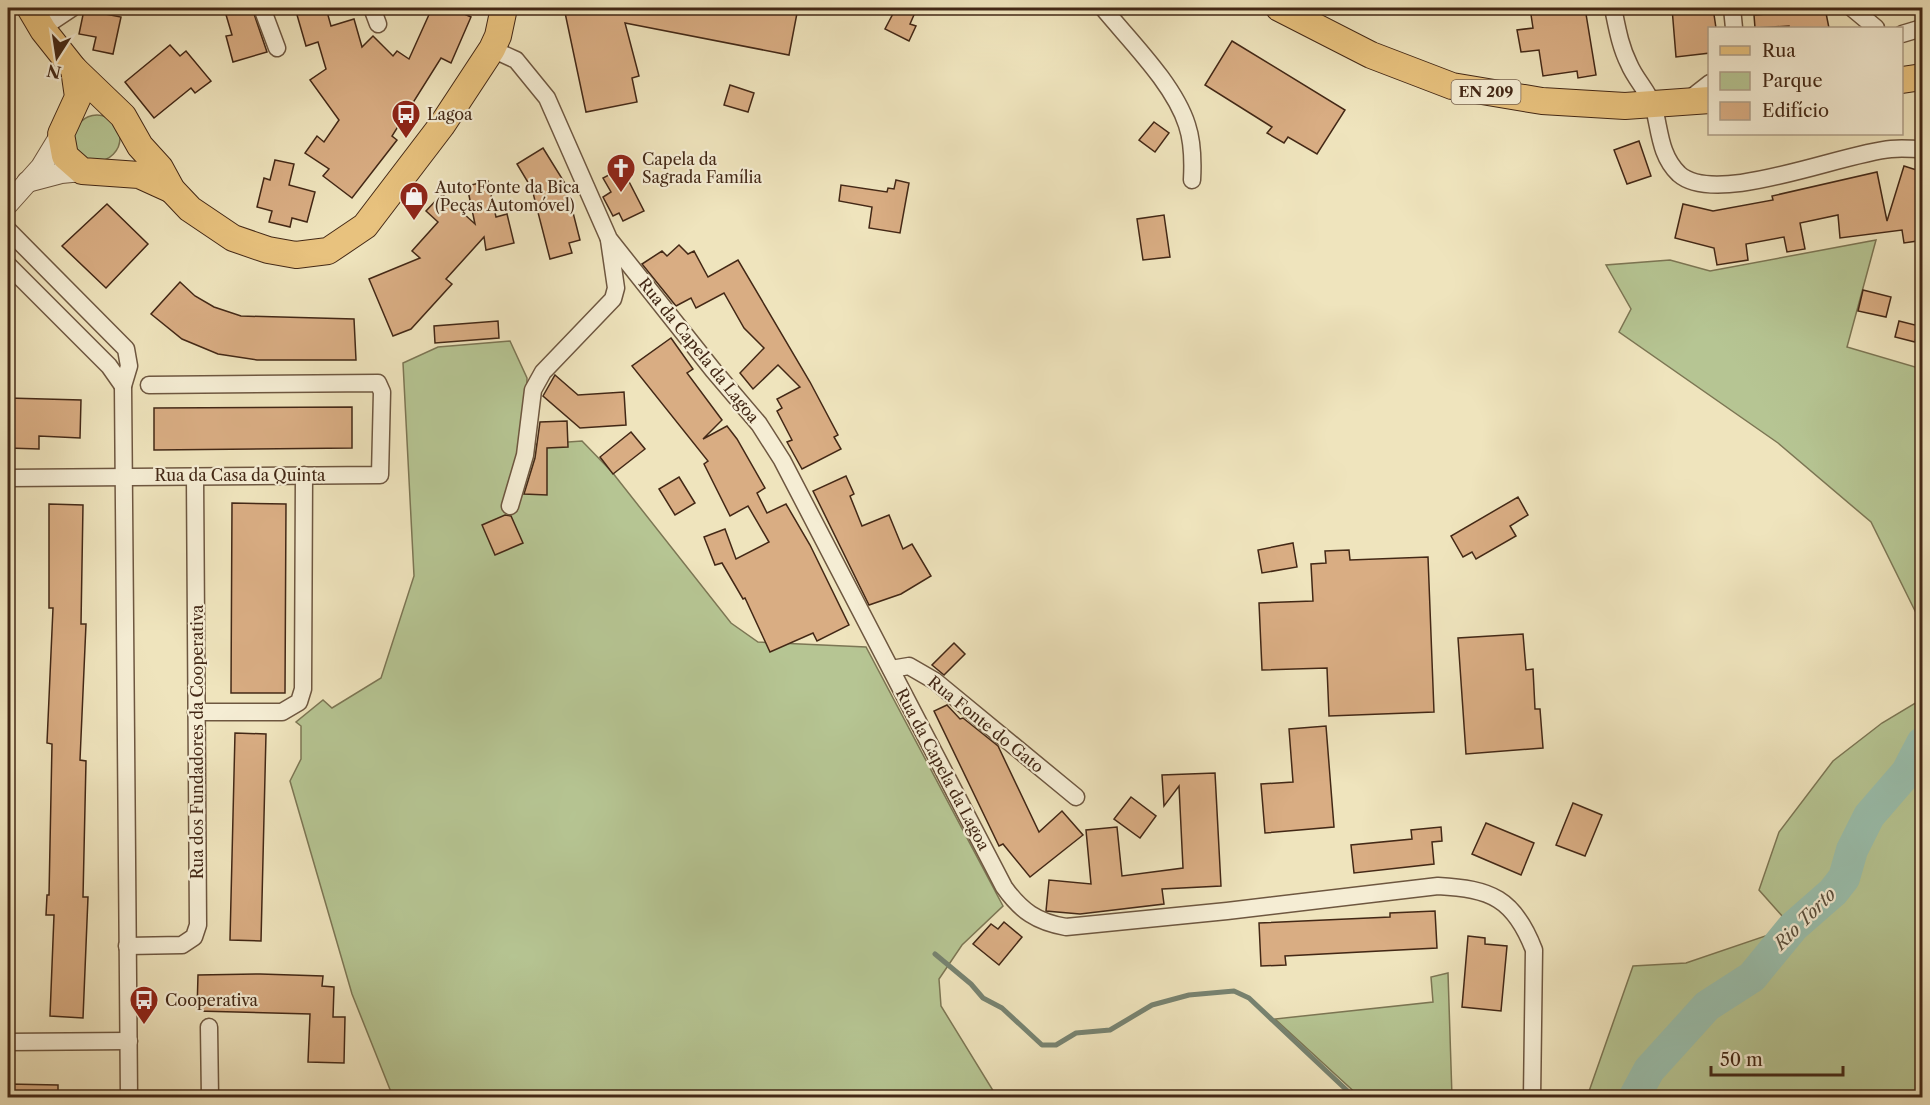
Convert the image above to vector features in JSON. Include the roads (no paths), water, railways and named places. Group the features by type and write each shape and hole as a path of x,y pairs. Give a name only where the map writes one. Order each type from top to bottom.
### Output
{"main road":[{"path":"74,69 78,97 66,124 65,156 94,172 139,175 171,190 199,217 233,238 296,255 328,251 365,226 442,125 492,49 498,36 504,8"},
{"name":"EN 209","path":"1279,8 1371,55 1452,86 1542,101 1653,106 1697,101"},
{"path":"36,18 74,69 121,117 140,146 160,168 171,190"},
{"path":"1903,80 1923,77"},
{"path":"66,124 92,104 121,117"},
{"path":"94,172 116,168 130,149 121,117"}],"street":[{"path":"36,18 72,8"},
{"path":"262,8 277,48"},
{"path":"372,8 378,24"},
{"path":"1104,8 1170,92 1187,124 1193,155 1192,180"},
{"path":"1613,8 1619,39 1629,65 1653,106 1658,131 1669,162 1680,174 1703,186 1734,184 1890,149 1923,149"},
{"path":"1732,8 1734,27"},
{"path":"1852,8 1875,27"},
{"path":"1903,34 1923,28"},
{"name":"Rua da Capela da Lagoa","path":"492,49 516,60 547,98 609,239 759,424 782,460 1004,887 1021,909 1045,924 1066,927 1438,886 1472,888 1495,896 1513,910 1526,929 1534,950 1532,1098"},
{"path":"1697,101 1708,86"},
{"path":"8,204 40,167 66,124"},
{"path":"27,182 61,173 94,172"},
{"path":"8,230 126,350 129,366 123,386 129,1098"},
{"path":"510,506 525,455 533,390 543,372 613,299 616,288 609,239"},
{"path":"8,265 109,366 123,386"},
{"path":"87,343 104,327"},
{"name":"Rua da Casa da Quinta","path":"8,477 380,475 382,392 378,383 149,385"},
{"path":"196,712 282,712 298,702 303,689 304,475"},
{"name":"Rua dos Fundadores da Cooperativa","path":"127,946 182,945 194,938 198,925 195,476"},
{"name":"Rua Fonte do Gato","path":"891,669 909,666 935,681 1077,796"},
{"path":"209,1027 210,1098"},
{"path":"8,1042 129,1041"}],"waterway":[{"name":"Rio Torto","path":"1634,1098 1649,1070 1707,1006 1752,977 1793,927 1833,892 1844,878 1852,850 1869,816 1907,772 1922,743"},
{"path":"935,954 971,984 983,998 1002,1008 1042,1045 1056,1045 1076,1033 1110,1030 1152,1005 1189,995 1234,991 1249,998 1355,1098"}],"place":[{"name":"Lagoa","path":"406,140"},
{"name":"Capela da Sagrada Família","path":"621,194"},
{"name":"Auto Fonte da Bica (Peças Automóvel)","path":"414,222"},
{"name":"Cooperativa","path":"144,1026"}]}
